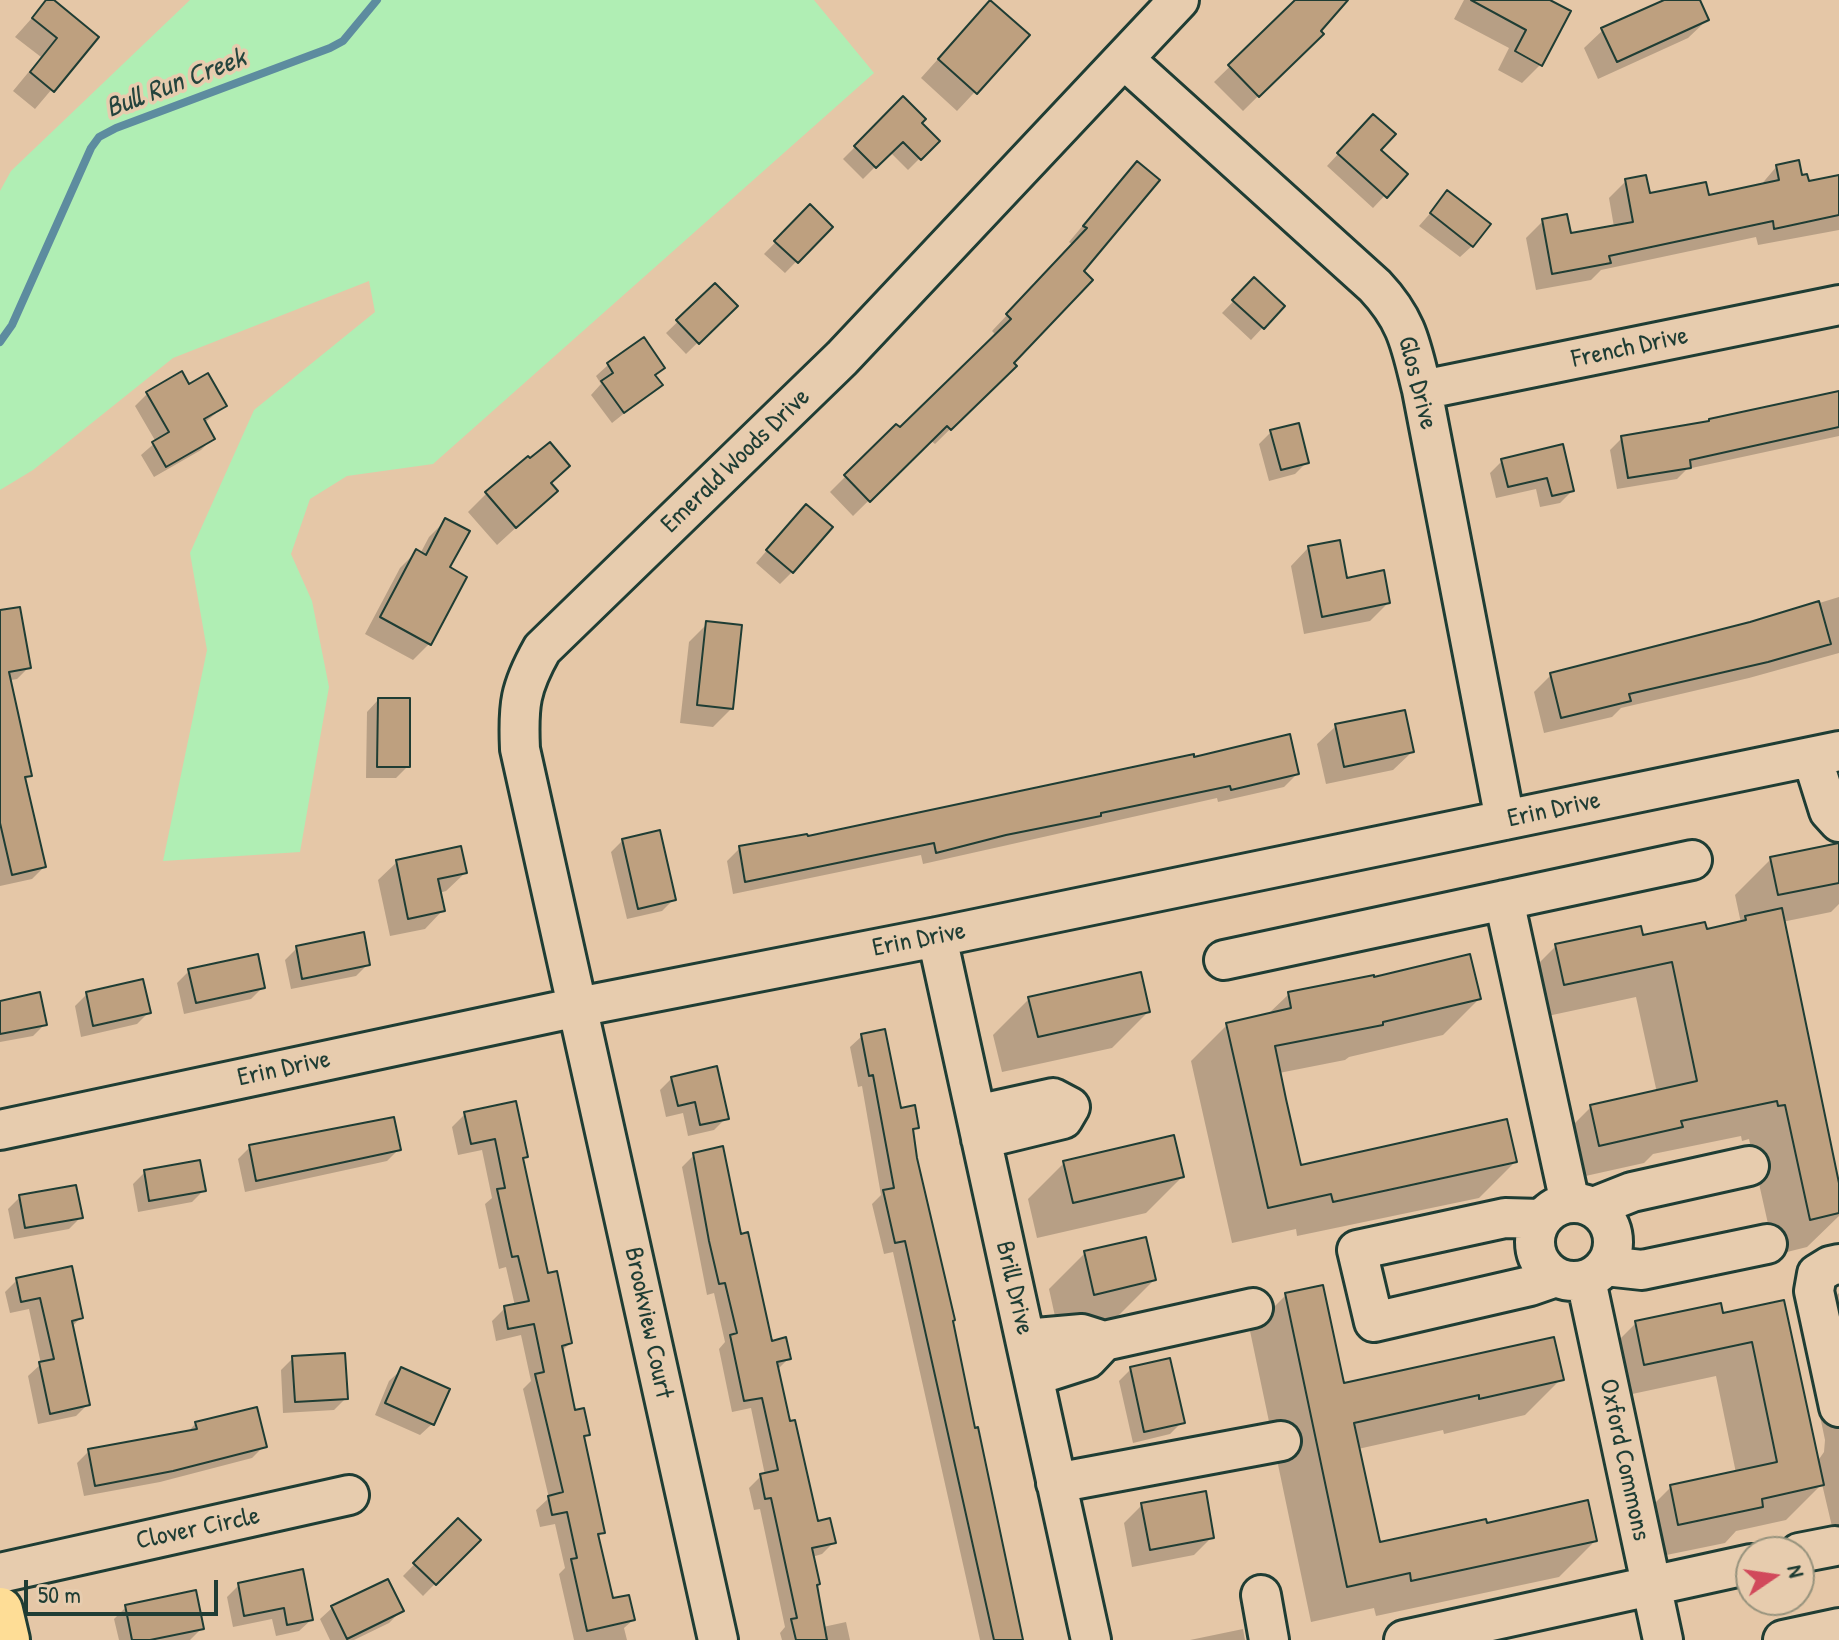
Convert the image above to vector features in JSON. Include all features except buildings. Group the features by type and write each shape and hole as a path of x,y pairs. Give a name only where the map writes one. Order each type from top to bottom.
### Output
{"main road":[{"path":"0,1610 7,1640"}],"street":[{"name":"Emerald Woods Drive","path":"578,1007 520,749 518,708 527,677 542,649 842,358 1179,0"},
{"name":"Glos Drive","path":"1125,60 1375,286 1394,307 1408,334 1422,390 1505,820"},
{"name":"French Drive","path":"1422,390 1839,305"},
{"name":"Erin Drive","path":"0,1130 578,1007 937,937 1825,754"},
{"path":"1825,754 1829,811 1839,822"},
{"path":"1224,960 1692,860"},
{"name":"Oxford Commons","path":"1504,900 1568,1210"},
{"name":"Brill Drive","path":"937,937 1091,1640"},
{"name":"Brookview Court","path":"578,1007 718,1640"},
{"path":"1749,1166 1568,1210 1505,1218 1357,1250 1374,1322 1582,1274 1642,1270 1767,1244"},
{"name":"Oxford Commons","path":"1568,1210 1605,1216 1612,1228 1614,1242 1582,1274 1545,1268 1537,1257 1536,1231 1568,1210"},
{"path":"1839,1264 1817,1274 1814,1291 1839,1407"},
{"name":"Oxford Commons","path":"1582,1274 1663,1640"},
{"path":"1025,1339 1082,1334 1104,1341 1253,1308"},
{"path":"1034,1376 1087,1359 1104,1341"},
{"path":"1056,1483 1281,1441"},
{"name":"Clover Circle","path":"0,1573 349,1495"},
{"path":"1404,1640 1735,1567"},
{"path":"1261,1595 1269,1640"},
{"path":"1783,1640 1839,1628"}],"green space":[{"path":"190,0 814,0 874,73 433,464 347,476 310,499 291,554 312,601 329,687 300,852 163,861 207,650 190,553 254,410 375,312 369,281 173,358 33,470 0,490 0,191 11,171"}],"waterway":[{"name":"Bull Run Creek","path":"0,342 12,325 91,148 99,137 330,48 343,41 377,0"}]}
